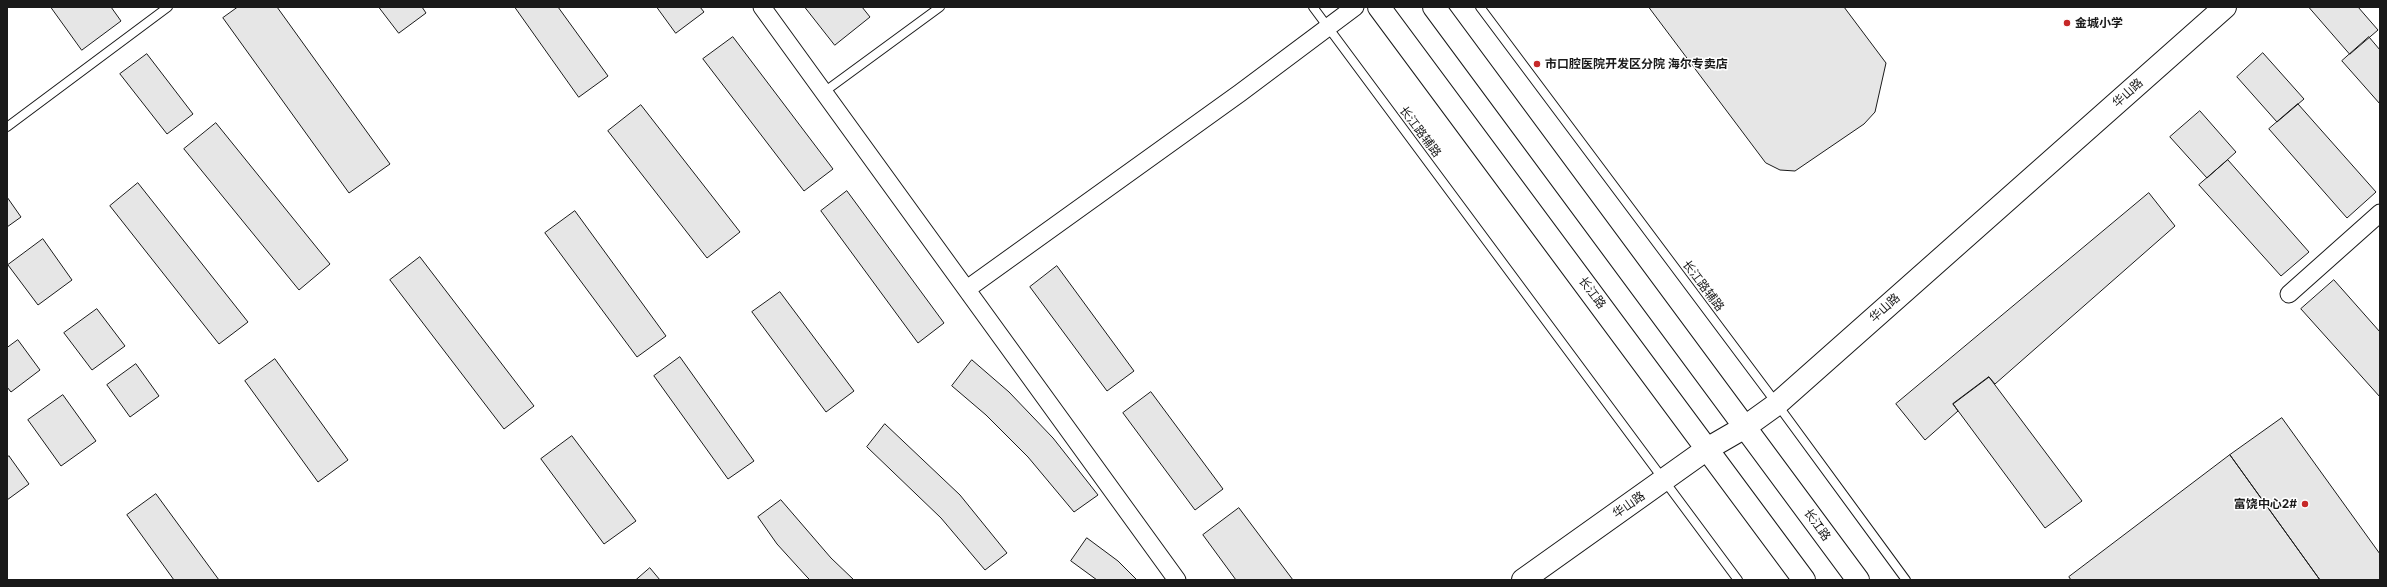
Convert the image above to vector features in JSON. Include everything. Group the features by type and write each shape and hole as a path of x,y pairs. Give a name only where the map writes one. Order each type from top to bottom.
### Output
{"main road":[{"name":"长江路","path":"1379,7 1804,580"},
{"name":"长江路","path":"1434,7 1858,580"},
{"name":"华山路","path":"1523,580 1707,449 1745,427 1777,404 2225,7"}],"street":[{"path":"762,7 1178,580"},
{"path":"967,289 1240,93 1355,7"},
{"path":"2289,294 2380,213"}],"lane":[{"path":"7,127 168,7"},
{"path":"824,92 940,7"},
{"name":"长江路辅路","path":"1312,7 1738,580"},
{"name":"长江路辅路","path":"1480,7 1777,404 1906,580"}],"building":[{"path":"51,7 111,7 121,21 82,50"},
{"path":"238,7 277,7 390,164 349,193 223,18"},
{"path":"379,7 422,7 426,13 399,33"},
{"path":"515,7 558,7 608,76 579,97"},
{"path":"657,7 700,7 704,12 676,33"},
{"path":"805,7 862,7 870,17 835,45"},
{"path":"1649,7 1844,7 1886,63 1875,112 1864,124 1795,171 1780,170 1766,163"},
{"path":"2309,7 2358,7 2378,30 2350,54"},
{"path":"733,37 833,169 804,191 703,59"},
{"path":"2369,37 2380,50 2380,104 2342,61"},
{"path":"2263,53 2304,99 2277,122 2237,77"},
{"path":"147,54 193,114 167,134 120,74"},
{"path":"2298,104 2376,192 2347,218 2269,129"},
{"path":"641,105 740,232 707,258 608,131"},
{"path":"2200,111 2236,152 2207,178 2170,137"},
{"path":"216,123 330,264 299,290 184,149"},
{"path":"2228,160 2309,252 2281,276 2199,185"},
{"path":"138,183 248,322 219,344 110,206"},
{"path":"847,191 944,323 918,343 821,211"},
{"path":"2149,193 2175,226 1995,384 1989,377 1953,404 1958,411 1925,440 1896,404"},
{"path":"7,197 21,217 7,227"},
{"path":"575,211 666,336 637,357 545,233"},
{"path":"43,239 72,280 38,305 8,265"},
{"path":"420,257 534,406 504,429 390,280"},
{"path":"1057,266 1134,371 1107,391 1030,287"},
{"path":"2334,280 2380,332 2380,397 2301,309"},
{"path":"780,292 854,391 826,412 752,312"},
{"path":"97,309 125,346 92,370 64,333"},
{"path":"18,340 40,370 11,392 7,387 7,348"},
{"path":"680,357 754,461 728,479 654,376"},
{"path":"275,359 348,460 318,482 245,381"},
{"path":"972,360 1009,392 1053,438 1098,495 1074,512 1028,457 986,415 952,386"},
{"path":"136,364 159,396 130,417 107,385"},
{"path":"1989,377 2082,501 2045,528 1953,404"},
{"path":"1151,392 1223,489 1195,510 1123,413"},
{"path":"63,395 96,441 61,466 28,420"},
{"name":"富饶中心2#","path":"2282,418 2380,554 2380,580 2320,580 2230,455"},
{"path":"885,424 960,495 1007,553 985,570 941,518 867,447"},
{"path":"572,436 636,521 604,544 541,459"},
{"path":"2230,455 2320,580 2071,580 2069,577"},
{"path":"9,456 29,484 7,500 7,458"},
{"path":"156,494 219,580 174,580 127,515"},
{"path":"781,500 831,558 854,580 810,580 807,577 777,544 758,517"},
{"path":"1239,508 1293,580 1236,580 1203,535"},
{"path":"1087,538 1118,561 1137,580 1097,580 1071,561"},
{"path":"650,568 660,580 636,580"}],"place":[{"name":"金城小学","path":"2067,23"},
{"name":"市口腔医院开发区分院 海尔专卖店","path":"1537,64"},
{"name":"富饶中心2#","path":"2305,504"}]}
